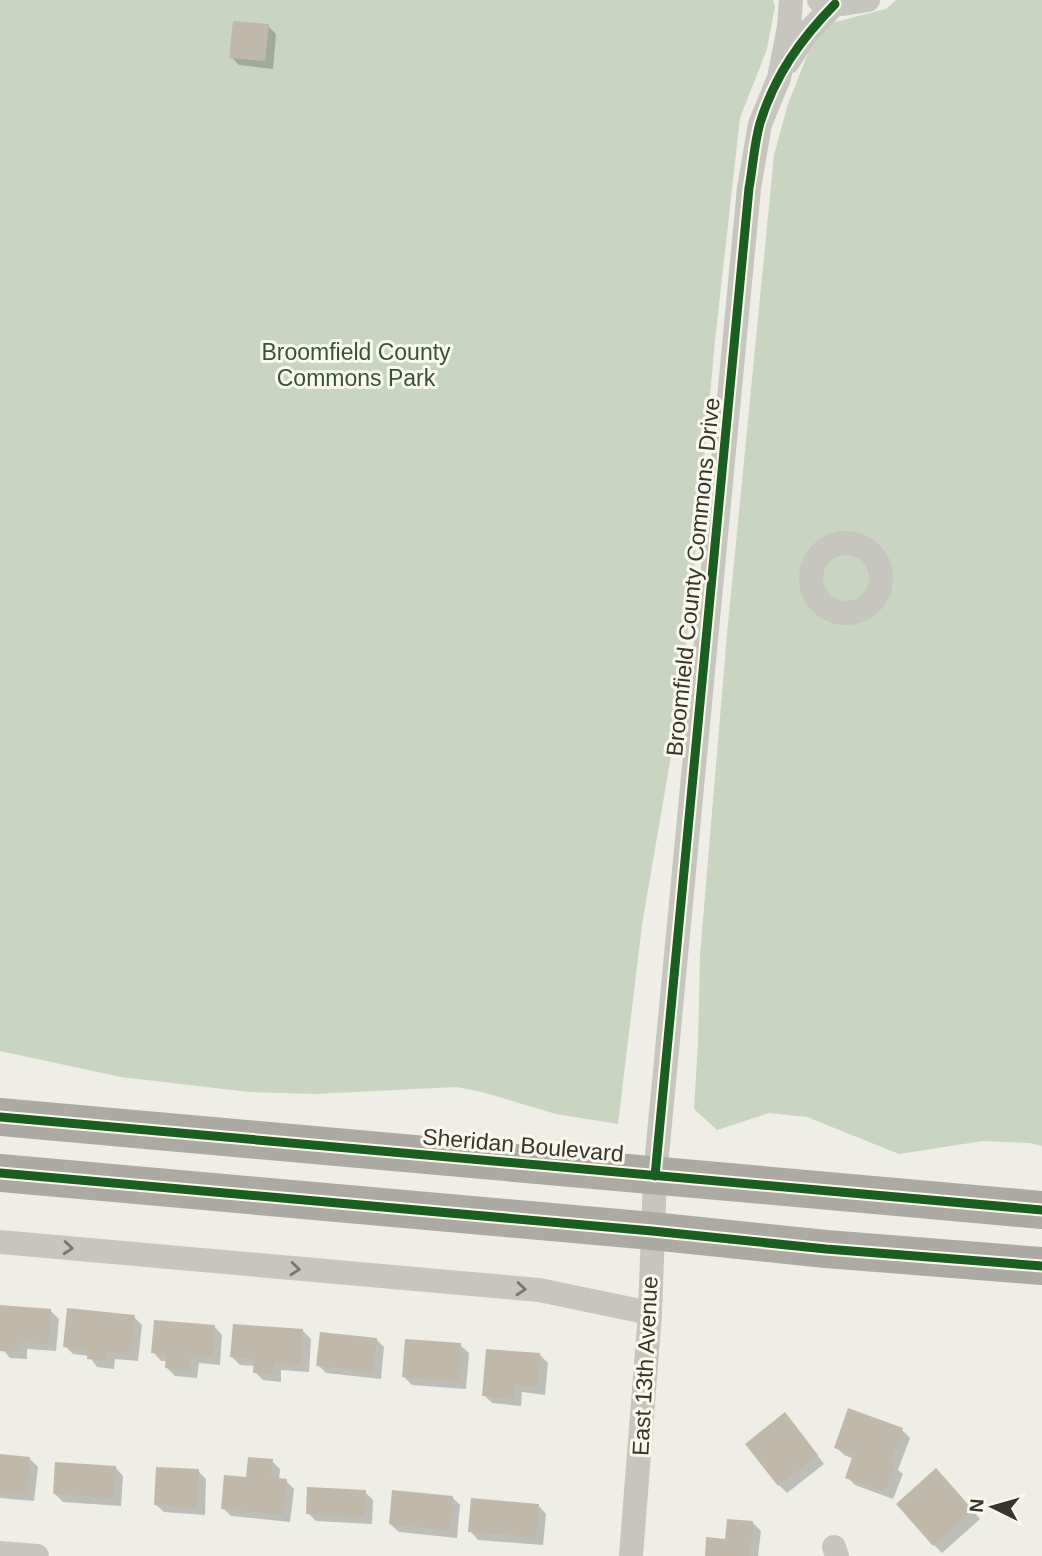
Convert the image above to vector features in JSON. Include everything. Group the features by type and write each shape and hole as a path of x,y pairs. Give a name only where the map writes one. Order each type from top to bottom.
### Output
{"main road":[{"name":"Sheridan Boulevard","path":"0,1116 1042,1210"},
{"path":"0,1173 825,1249 1042,1266"}],"street":[{"name":"Broomfield County Commons Drive","path":"779,78 789,27 791,0"},
{"path":"826,2 868,0"},
{"name":"Broomfield County Commons Drive","path":"655,1177 749,188 760,124 779,78 826,2"},
{"name":"East 13th Avenue","path":"631,1556 650,1313 655,1177"},
{"path":"0,1242 539,1290 650,1313"},
{"path":"0,1553 37,1556"}],"green space":[{"name":"Broomfield County Commons Park","path":"0,0 773,0 775,6 767,49 740,118 715,341 689,621 673,744 642,925 618,1124 556,1114 456,1087 316,1094 249,1092 121,1077 0,1051"},
{"path":"896,0 1042,0 1042,1146 983,1141 899,1154 807,1117 769,1113 717,1130 694,1109 700,955 727,634 774,155 788,104 812,43 831,23 886,9"}],"building":[{"path":"233,21 269,24 265,61 229,58"},
{"path":"0,1305 51,1309 48,1344 20,1342 19,1352 0,1351"},
{"path":"67,1308 135,1315 131,1354 107,1352 106,1361 87,1359 88,1350 63,1347"},
{"path":"154,1320 215,1325 213,1357 191,1356 190,1370 165,1368 166,1354 151,1353"},
{"path":"233,1324 303,1329 301,1365 274,1363 273,1374 253,1373 254,1359 230,1357"},
{"path":"320,1332 377,1338 373,1372 316,1366"},
{"path":"405,1339 461,1343 459,1381 402,1377"},
{"path":"486,1349 540,1353 538,1387 514,1385 513,1399 482,1396"},
{"path":"848,1408 903,1428 890,1462 896,1464 885,1492 845,1478 853,1455 834,1448"},
{"path":"785,1412 818,1455 778,1486 745,1444"},
{"path":"0,1454 30,1457 27,1494 0,1492"},
{"path":"248,1457 273,1459 271,1477 287,1479 283,1515 221,1509 224,1475 246,1477"},
{"path":"55,1462 116,1466 113,1498 53,1494"},
{"path":"156,1467 199,1469 197,1508 154,1505"},
{"path":"936,1468 973,1510 933,1546 896,1504"},
{"path":"307,1487 366,1490 364,1517 306,1514"},
{"path":"392,1490 453,1496 450,1531 389,1524"},
{"path":"471,1498 539,1504 536,1537 468,1532"},
{"path":"727,1519 753,1521 750,1556 705,1556 706,1537 725,1539"}],"cycle path":[{"path":"655,1176 755,147 766,106 781,74 800,45 835,4"},
{"path":"0,1117 1042,1210"},
{"path":"0,1173 826,1249 1042,1266"}]}
